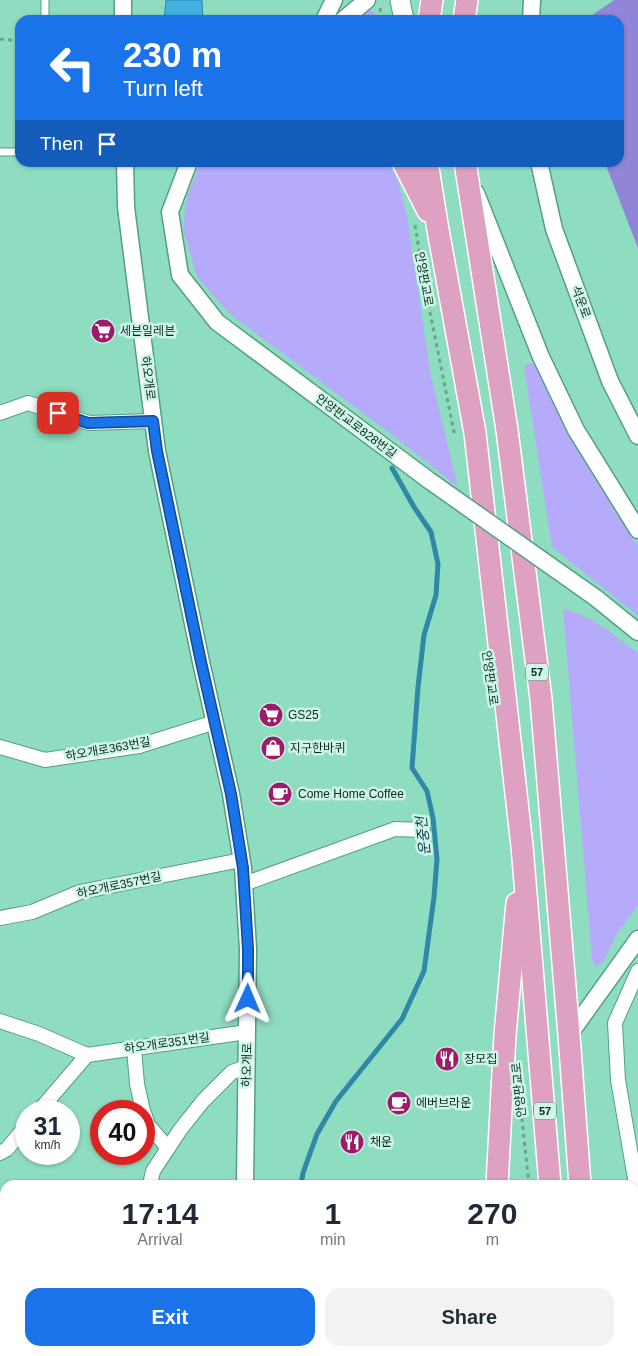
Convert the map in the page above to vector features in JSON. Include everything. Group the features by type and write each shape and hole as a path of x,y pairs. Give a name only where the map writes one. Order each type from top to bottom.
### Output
{"main road":[{"path":"400,0 403,15"},
{"path":"430,15 432,0"},
{"path":"432,0 436,15"},
{"path":"465,15 467,0"},
{"path":"406,167 438,230"},
{"name":"안양판교로","path":"428,167 475,433 522,846 550,1180"},
{"name":"57","path":"465,167 507,430 539,689 580,1180"},
{"path":"497,1180 505,1035 522,846"}],"street":[{"path":"123,0 123,15"},
{"path":"326,15 334,0"},
{"path":"349,15 366,0"},
{"path":"531,15 532,0"},
{"name":"하오개로","path":"125,167 126,207 157,451 231,794 244,884 248,949 245,1180"},
{"name":"안양판교로828번길","path":"187,167 170,212 180,275 217,322 430,481 596,598 638,632"},
{"path":"466,167 541,357 576,430 638,530"},
{"name":"석운로","path":"540,167 554,229 610,381 638,436"},
{"path":"0,413 28,403 88,423 153,421"},
{"name":"하오개로363번길","path":"0,747 45,760 139,746 215,722"},
{"path":"244,884 396,829 423,830"},
{"name":"하오개로357번길","path":"0,918 32,912 80,892 241,860"},
{"path":"569,1035 638,939"},
{"path":"635,1180 618,1080 615,1023 638,971"},
{"name":"하오개로351번길","path":"0,1021 39,1034 87,1054 247,1032"},
{"path":"134,1048 140,1100"},
{"path":"48,1100 87,1054"},
{"path":"151,1180 153,1171 180,1130 223,1080 232,1072 247,1068"},
{"path":"155,1133 168,1148"},
{"path":"0,1154 15,1139"}],"lane":[{"path":"45,0 45,15"},
{"path":"0,152 15,152"}],"path":[{"path":"0,39 15,40"},
{"name":"안양판교로","path":"414,218 456,446"},
{"name":"안양판교로","path":"521,1106 528,1180"}],"shaded area":[{"path":"614,0 638,0 638,248 607,167 624,167 624,15 592,15"},
{"path":"370,9 377,15 362,15"},
{"path":"199,167 390,167 398,181 407,216 431,376 458,487 391,434 230,314 197,277 183,229 187,196"},
{"path":"532,363 541,365 567,432 638,546 638,616 552,547 524,366"},
{"path":"563,609 593,621 638,653 638,905 616,935 604,961 596,967 592,959"}],"water":[{"path":"166,0 202,0 203,15 164,15"}],"waterway":[{"name":"운중천","path":"302,1180 317,1134 336,1101 402,1019 424,971 434,897 437,859 433,818 427,791 412,768 424,635 436,595 438,564 431,532 414,507 392,468"}],"place":[{"name":"세븐일레븐","path":"103,331"},
{"name":"GS25","path":"271,715"},
{"name":"지구한바퀴","path":"273,748"},
{"name":"Come Home Coffee","path":"280,794"},
{"name":"장모집","path":"447,1059"},
{"name":"에버브라운","path":"399,1103"},
{"name":"채운","path":"352,1142"}],"route":[{"path":"58,413 88,423 153,421 157,451 201,662 231,794 243,868 248,949 248,999"}]}
